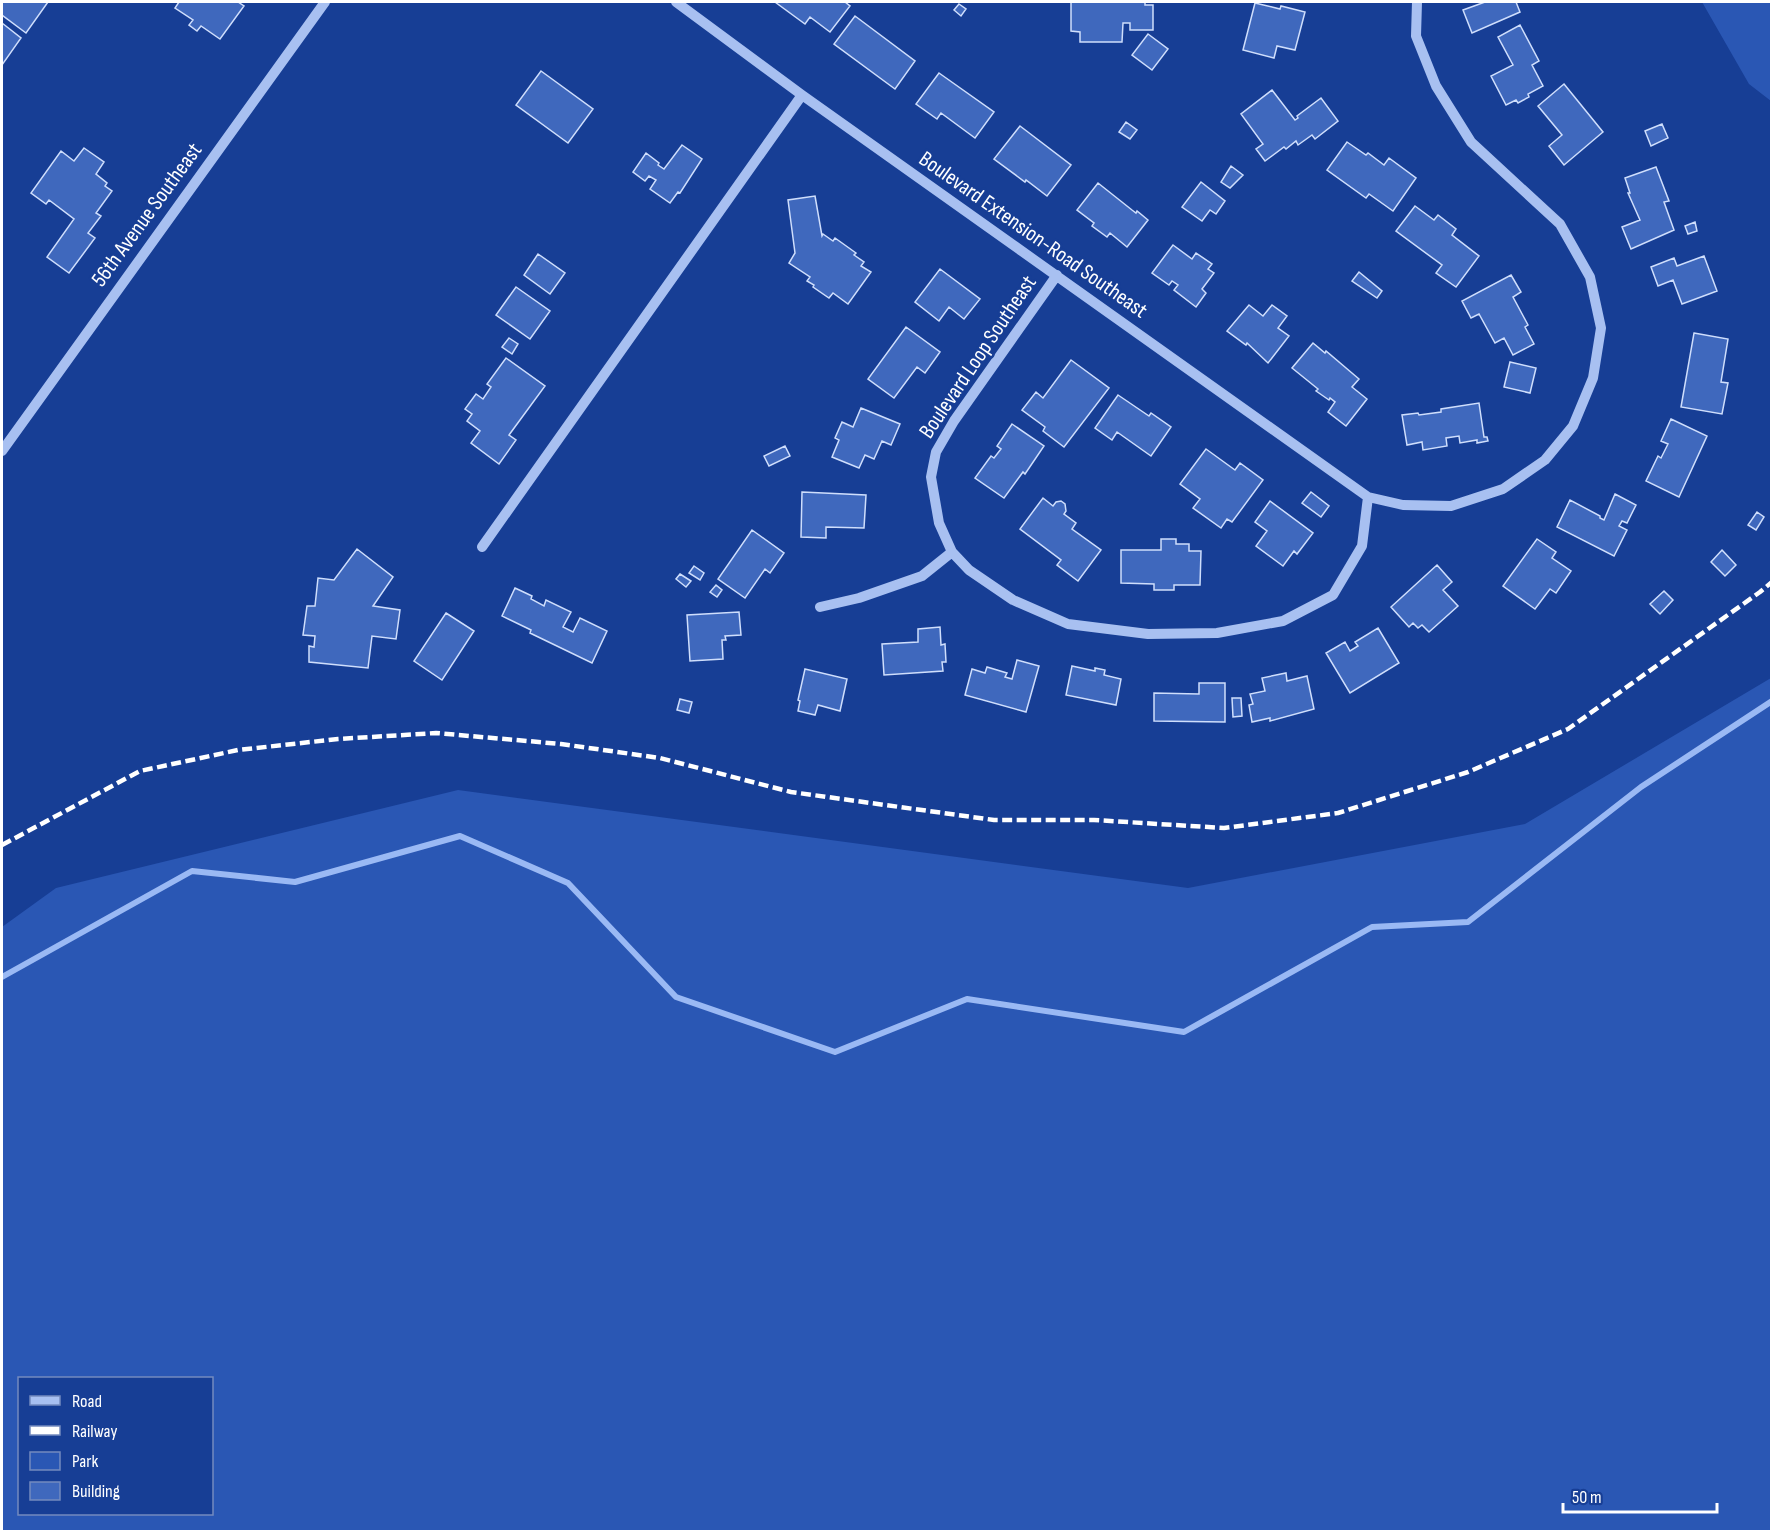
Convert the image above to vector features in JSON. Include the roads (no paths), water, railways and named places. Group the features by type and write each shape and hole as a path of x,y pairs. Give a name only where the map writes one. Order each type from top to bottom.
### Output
{"street":[{"name":"56th Avenue Southeast","path":"2,451 325,2"},
{"name":"Boulevard Extension-Road Southeast","path":"676,2 802,95 1368,497"},
{"path":"1368,497 1403,505 1451,506 1503,489 1545,460 1573,426 1593,378 1601,328 1590,277 1560,224 1471,142 1436,86 1416,36 1417,2"},
{"path":"482,547 802,95"},
{"name":"Boulevard Loop Southeast","path":"1057,275 954,421 936,452 931,477 939,524 952,552 969,570 1013,600 1068,624 1148,634 1217,633 1283,621 1333,595 1362,546 1368,497"},
{"path":"820,607 859,598 922,576 952,552"}],"waterway":[{"path":"2,977 192,871 295,882 460,836 568,883 676,997 835,1052 967,999 1184,1032 1372,927 1468,922 1641,787 1772,701"}],"railway":[{"path":"2,845 140,771 238,750 338,739 436,733 561,744 660,758 791,792 994,820 1094,820 1224,828 1338,813 1468,772 1568,729 1772,582"}]}
